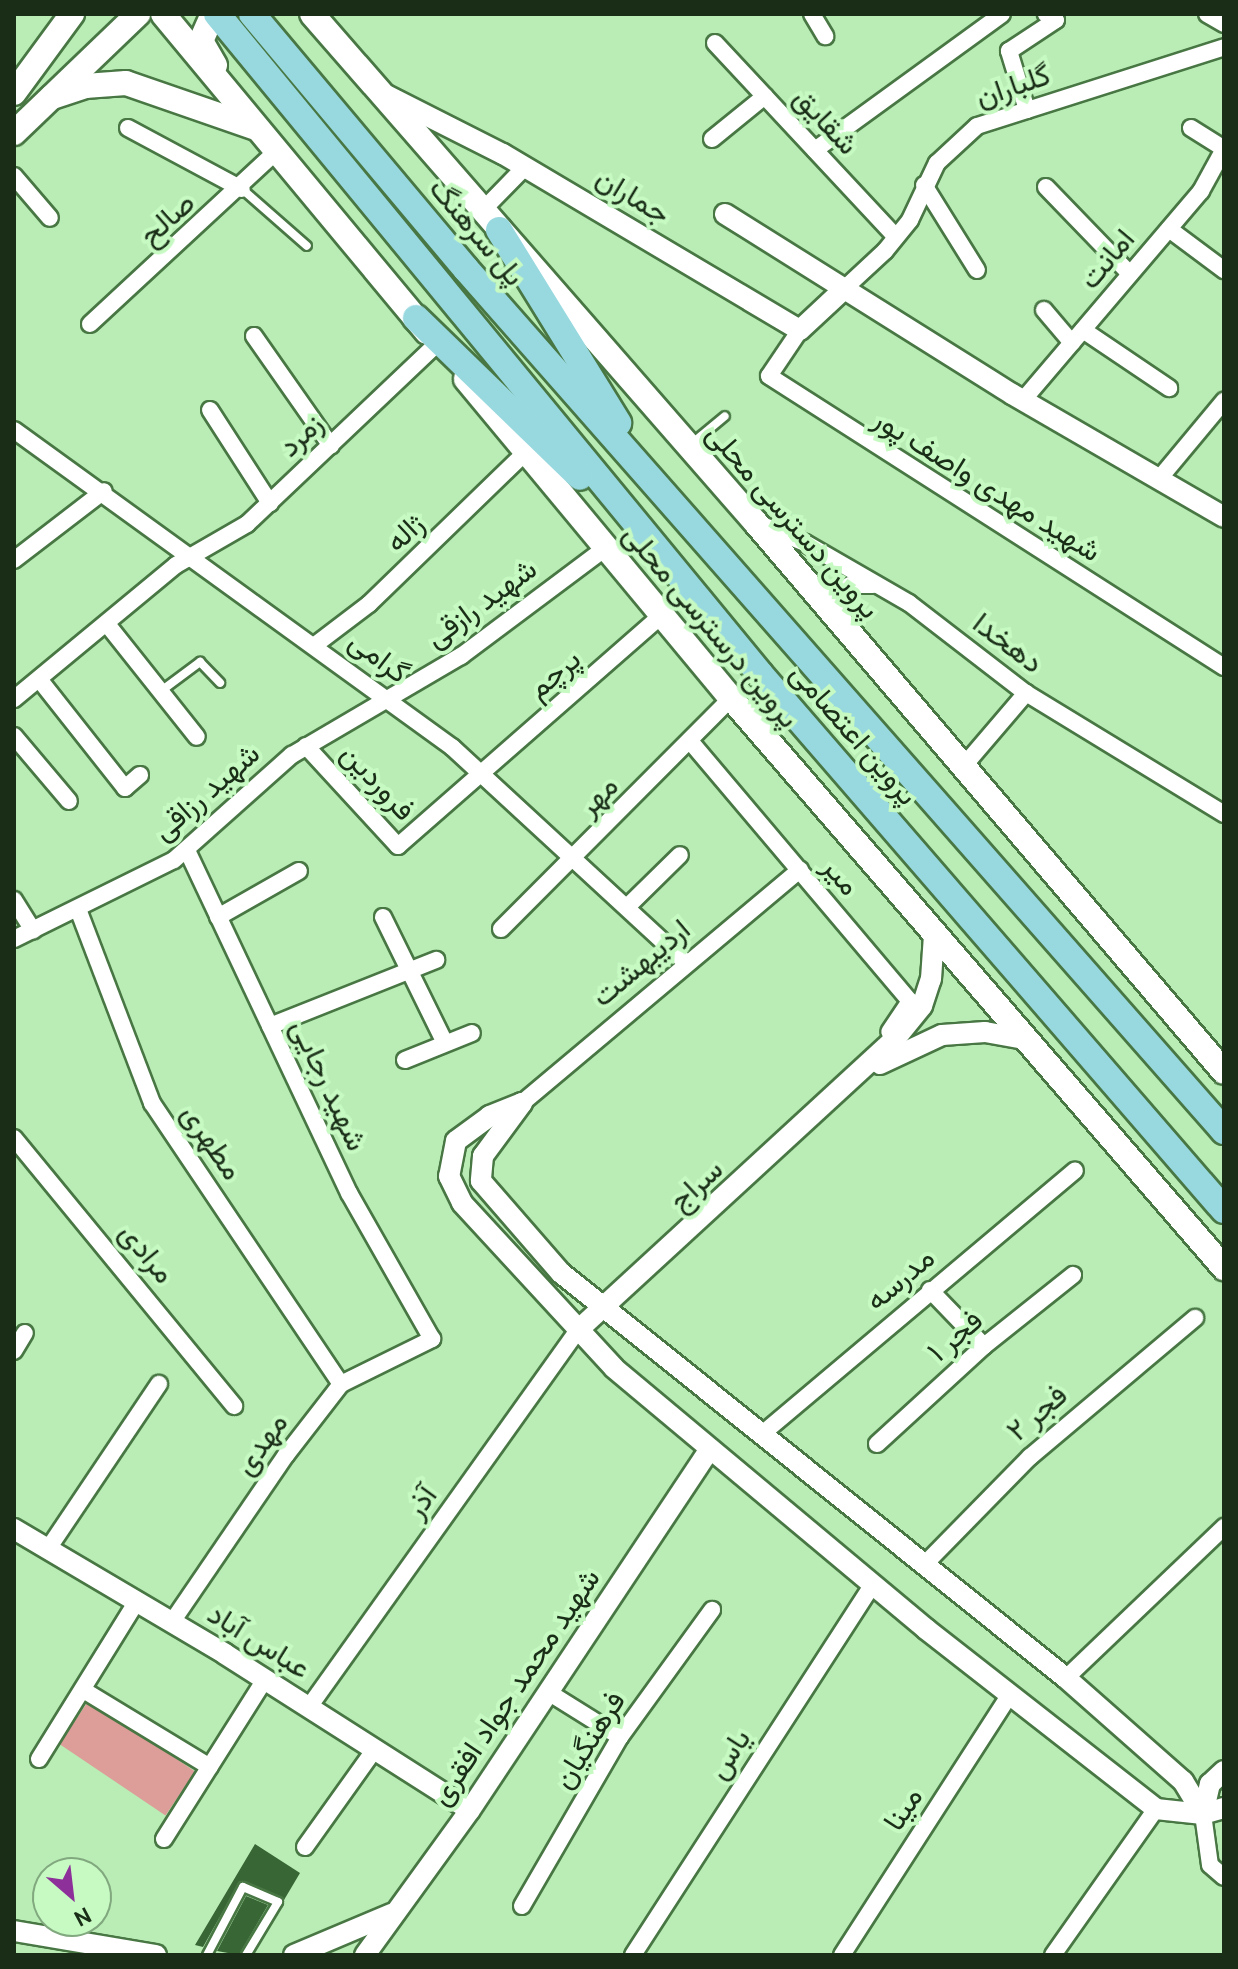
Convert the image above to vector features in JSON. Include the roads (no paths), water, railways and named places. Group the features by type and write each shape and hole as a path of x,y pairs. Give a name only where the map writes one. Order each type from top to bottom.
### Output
{"main road":[{"path":"47,47 57,14"},
{"path":"14,93 72,14"},
{"path":"14,133 52,97 111,26 138,14"},
{"name":"پروین درسترسی محلی","path":"163,14 604,549 1224,1268"},
{"path":"215,14 201,41 248,119"},
{"name":"پل سرهنگ","path":"215,14 445,291"},
{"name":"پل سرهنگ","path":"252,14 466,269 658,487"},
{"name":"پروین دسترسی محلی","path":"315,18 686,448 756,523 1224,1072"},
{"path":"52,97 85,86 126,83 248,119"},
{"path":"490,221 658,487"},
{"name":"پروین اعتصامی","path":"445,291 674,569 1224,1210"},
{"path":"416,318 674,569"},
{"name":"پروین اعتصامی","path":"658,487 1224,1131"}],"street":[{"path":"812,14 825,36"},
{"path":"815,150 1002,14"},
{"path":"1027,110 1009,51 1056,20 1046,14"},
{"path":"1207,14 1224,24"},
{"name":"شقایق","path":"715,43 896,237"},
{"name":"گلباران","path":"844,289 896,237 924,185 955,142 977,126 1224,47"},
{"name":"جماران","path":"379,91 525,167 800,330"},
{"path":"712,139 765,96"},
{"path":"128,128 242,189"},
{"path":"1191,128 1224,149"},
{"name":"امانت","path":"1024,399 1201,191 1224,149"},
{"name":"صالح","path":"90,324 242,189 277,151"},
{"path":"490,221 525,167"},
{"path":"14,176 50,218"},
{"path":"924,185 977,270"},
{"path":"1046,187 1130,274"},
{"path":"725,214 1024,399 1224,517"},
{"path":"1169,229 1224,270"},
{"path":"800,330 844,289"},
{"path":"1044,310 1078,337 1169,388"},
{"name":"شهید مهدی واصف پور","path":"800,330 769,376 1224,667"},
{"path":"254,336 331,446"},
{"name":"زمرد","path":"14,699 176,565 247,524 437,344"},
{"path":"1159,479 1224,401"},
{"path":"210,410 270,503"},
{"name":"گرامی","path":"14,430 194,556 387,698 481,772 685,962"},
{"name":"ژاله","path":"315,645 380,594 525,453"},
{"path":"14,560 104,491"},
{"name":"دهخدا","path":"756,523 882,588 1026,693 1224,814"},
{"name":"شهید رازقی","path":"387,698 461,656 604,549"},
{"path":"825,604 850,585 882,588"},
{"name":"پرچم","path":"481,772 661,616"},
{"path":"107,624 197,737"},
{"path":"39,679 125,788 140,775"},
{"path":"962,768 1026,693"},
{"name":"شهید رزاقی","path":"14,939 78,909 187,850 306,746 387,698"},
{"name":"مهر","path":"501,929 576,858 731,698"},
{"path":"14,736 69,801"},
{"name":"میر","path":"690,741 910,1001 881,1053"},
{"name":"فروردین","path":"306,746 398,846 481,772"},
{"name":"شهید رجایی","path":"187,850 349,1193 432,1339"},
{"path":"627,907 680,855"},
{"name":"اردیبهشت","path":"522,1103 685,962 800,870"},
{"path":"218,917 299,871"},
{"path":"14,900 33,931"},
{"name":"مطهری","path":"78,909 152,1103 341,1384"},
{"path":"383,917 445,1043"},
{"name":"سراج","path":"578,1330 603,1311 881,1053 922,1006 931,979 934,935"},
{"path":"270,1026 436,960"},
{"name":"سراج","path":"853,1081 906,1049 942,1035 985,1032 1025,1039"},
{"path":"405,1060 472,1033"},
{"path":"522,1103 483,1156 481,1181 561,1273 603,1311 927,1562 1066,1678 1183,1781 1203,1814"},
{"path":"522,1103 490,1116 456,1141 449,1176 462,1203 614,1368 873,1584 1156,1809 1203,1814 1224,1808"},
{"name":"مرادی","path":"14,1138 234,1406"},
{"name":"مدرسه","path":"762,1434 1075,1170"},
{"name":"فجر ۱","path":"877,1444 984,1346 1073,1275"},
{"path":"930,1290 984,1346"},
{"name":"فجر ۲","path":"927,1562 1030,1457 1195,1318"},
{"name":"آذر","path":"309,1707 578,1330"},
{"path":"14,1351 25,1333"},
{"name":"مهدی","path":"172,1622 286,1455 341,1384 432,1339"},
{"path":"48,1549 159,1384"},
{"name":"شهید محمد جواد افقری","path":"365,1955 470,1810 710,1449"},
{"path":"1066,1678 1224,1527"},
{"name":"عباس آباد","path":"14,1529 265,1679 470,1810"},
{"name":"یاس","path":"633,1955 873,1584"},
{"path":"39,1759 85,1691 137,1601"},
{"name":"فرهنگیان","path":"522,1906 620,1737 712,1610"},
{"path":"164,1839 265,1679"},
{"path":"85,1691 210,1767"},
{"path":"548,1692 620,1737"},
{"name":"مینا","path":"842,1955 1010,1694"},
{"path":"305,1847 375,1749"},
{"path":"1224,1771 1210,1784 1203,1814 1210,1865 1224,1877"},
{"path":"1053,1955 1156,1809"},
{"path":"294,1955 378,1923 404,1905"},
{"path":"389,1955 404,1905"},
{"path":"14,1931 72,1948 156,1955"}],"lane":[{"path":"242,189 307,246"},
{"path":"686,448 725,416"},
{"path":"161,691 200,662 220,683"},
{"path":"207,1955 243,1887 278,1902 246,1955"}]}
